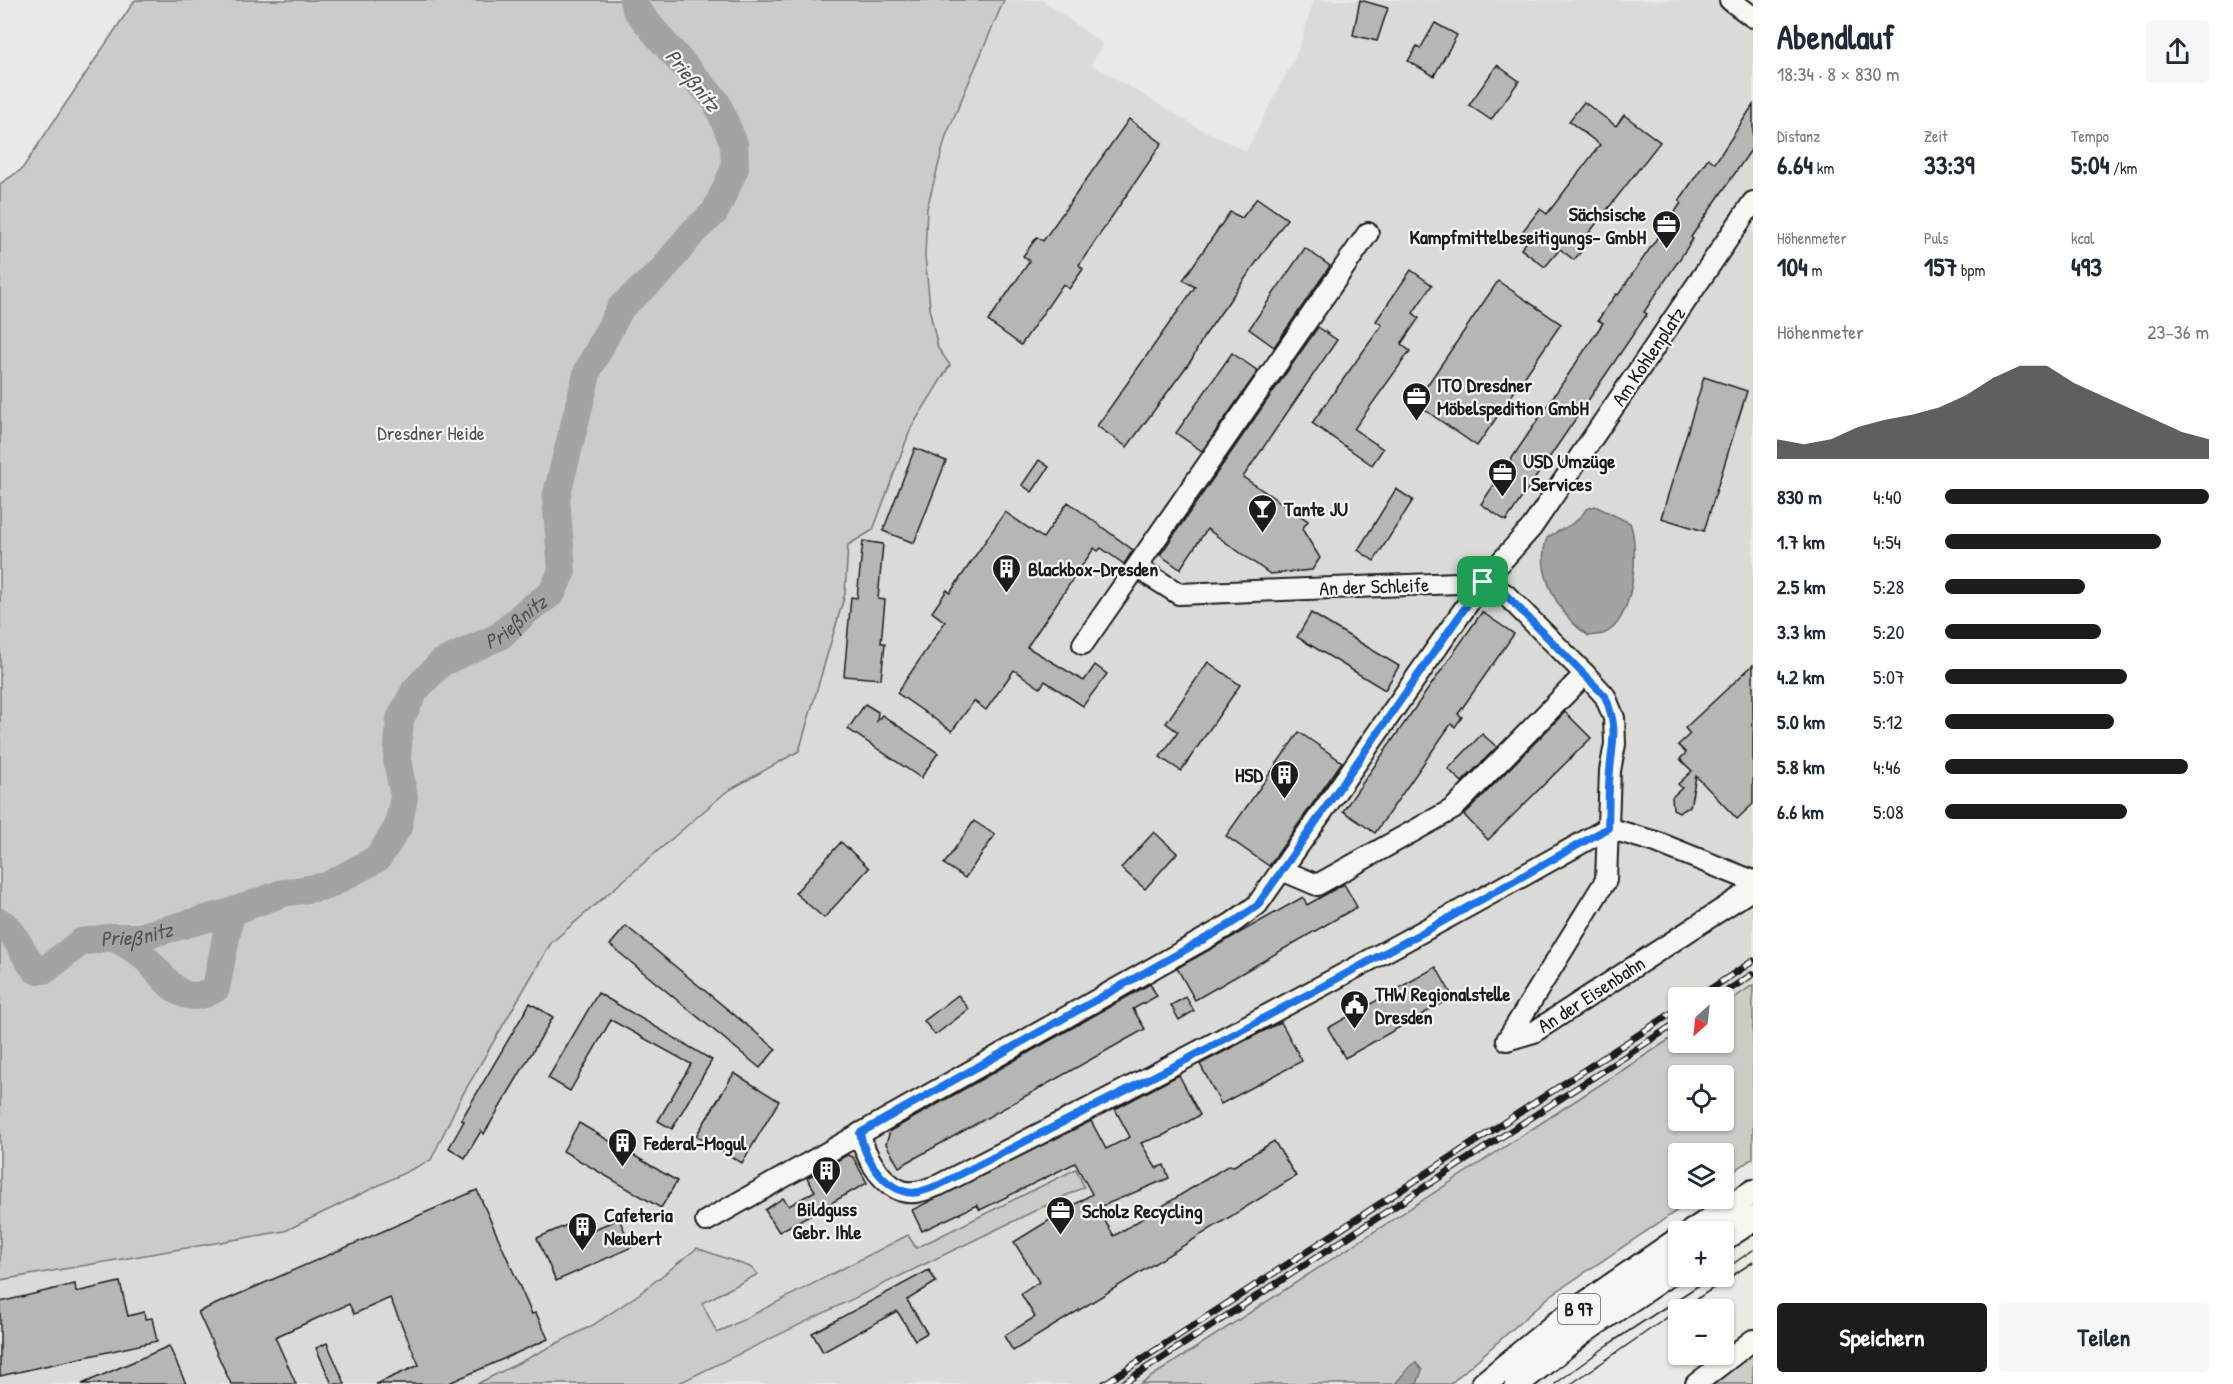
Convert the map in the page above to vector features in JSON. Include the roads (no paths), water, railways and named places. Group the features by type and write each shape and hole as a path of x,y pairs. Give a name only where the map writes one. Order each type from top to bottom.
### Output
{"main road":[{"path":"1709,1221 1753,1192"},
{"path":"1734,1232 1753,1220"},
{"name":"B 97","path":"1484,1384 1558,1323 1668,1247"},
{"name":"B 97","path":"1517,1384 1581,1333 1668,1274"}],"street":[{"path":"1730,0 1753,17"},
{"name":"Am Kohlenplatz","path":"1483,582 1532,527 1753,202"},
{"path":"1083,644 1138,568 1368,233"},
{"name":"An der Schleife","path":"1138,568 1179,594 1483,582"},
{"path":"706,1221 844,1145 860,1133 1231,924 1257,906 1284,871 1483,582 1505,594 1605,696 1614,718 1615,744 1610,771 1608,828"},
{"path":"1284,871 1317,885 1453,809 1585,674"},
{"path":"860,1133 863,1148 879,1173 903,1191 919,1192 939,1185 1186,1060 1431,928 1608,828 1656,842 1753,881"},
{"name":"An der Eisenbahn","path":"1608,828 1606,880 1507,1040 1534,1032 1753,889"},
{"path":"1696,1384 1753,1340"}],"waterway":[{"name":"Prießnitz","path":"0,922 14,936 36,970 45,970 81,942 112,937 139,937 231,912 283,893 327,886 378,858 398,827 404,797 397,759 400,719 415,690 441,663 500,636 527,611 552,593 562,571 556,498 588,370 621,307 660,273 693,232 715,212 735,168 734,144 716,101 636,9 633,0"},
{"path":"112,937 141,954 174,988 192,996 203,994 216,988 231,912"}],"tram line":[{"path":"1734,1263 1753,1250"},
{"path":"1697,1299 1753,1262"},
{"path":"1555,1384 1612,1342 1696,1287"},
{"path":"1571,1384 1668,1317"}],"railway":[{"path":"1714,987 1753,961"},
{"path":"1733,987 1753,974"},
{"path":"1104,1384 1668,1016"},
{"path":"1122,1384 1668,1029"}],"place":[{"name":"Sächsische Kampfmittelbeseitigungs- GmbH","path":"1667,250"},
{"name":"ITO Dresdner Möbelspedition GmbH","path":"1416,422"},
{"name":"USD Umzüge | Services","path":"1502,498"},
{"name":"Tante JU","path":"1263,534"},
{"name":"Blackbox-Dresden","path":"1007,594"},
{"name":"HSD","path":"1284,800"},
{"name":"THW Regionalstelle Dresden","path":"1354,1030"},
{"name":"Federal-Mogul","path":"623,1168"},
{"name":"Bildguss Gebr. Ihle","path":"827,1196"},
{"name":"Scholz Recycling","path":"1061,1236"},
{"name":"Cafeteria Neubert","path":"583,1252"}],"park label":[{"name":"Dresdner Heide","path":"431,432"}]}
